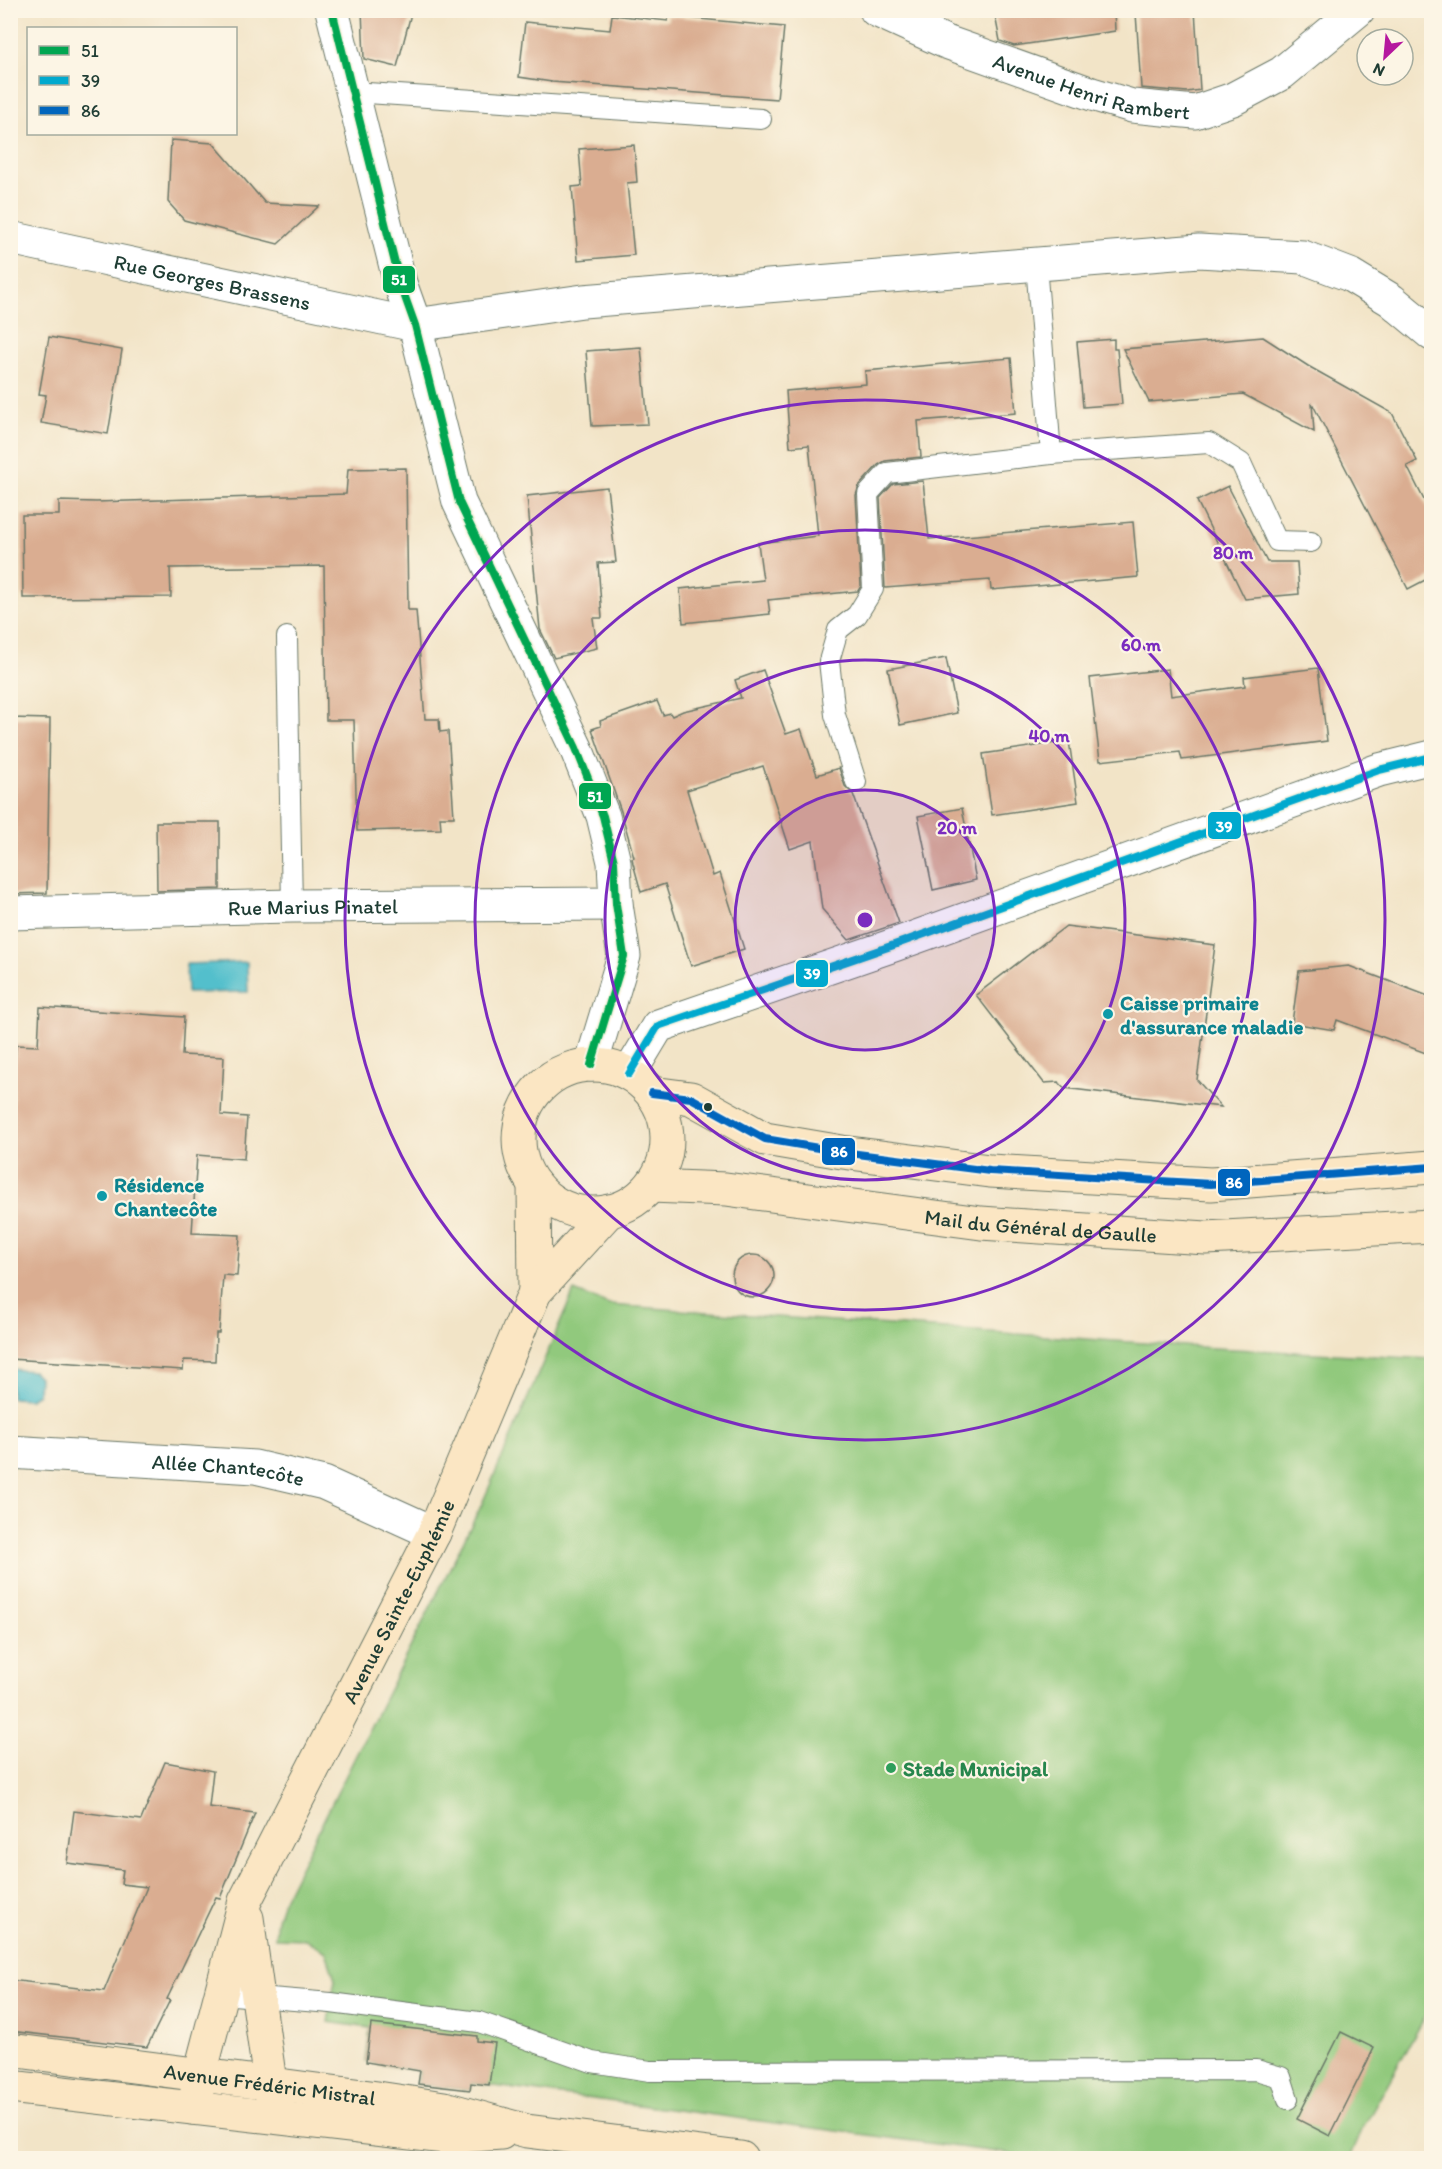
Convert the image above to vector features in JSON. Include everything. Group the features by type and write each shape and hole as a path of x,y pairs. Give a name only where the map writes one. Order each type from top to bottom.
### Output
{"street":[{"path":"332,10 400,283 415,325 459,502 576,748 603,816 614,862 616,904 624,956 591,1065"},
{"name":"Avenue Henri Rambert","path":"876,10 946,42 1092,94 1132,106 1195,112 1233,99 1282,74 1358,10"},
{"name":"Rue Georges Brassens","path":"10,238 415,325 583,302 1199,251 1303,257 1350,275 1391,300 1431,334"},
{"path":"641,1084 658,1026 894,945 1368,774 1431,757"},
{"name":"Rue Marius Pinatel","path":"10,913 292,906 616,904"},
{"path":"641,1084 664,1115 667,1140 663,1164 651,1186 639,1198 609,1211 588,1213 567,1209 549,1199 534,1184 523,1164 518,1140 521,1117 531,1096 548,1079 568,1069 591,1065 611,1067 641,1084 691,1098 765,1139 842,1152 990,1171 1211,1184 1431,1167"},
{"name":"Avenue Sainte-Euphémie","path":"534,1184 535,1292"},
{"name":"Mail du Général de Gaulle","path":"651,1186 726,1189 981,1223 1206,1238 1431,1226"},
{"name":"Avenue Sainte-Euphémie","path":"195,2108 200,2074 245,1901 434,1533 535,1292 609,1211"},
{"name":"Allée Chantecôte","path":"10,1452 255,1467 324,1482 434,1533"},
{"path":"245,1901 272,2084 274,2117"},
{"name":"Avenue Frédéric Mistral","path":"17,2051 444,2108 527,2131 741,2158"},
{"name":"Avenue Frédéric Mistral","path":"12,2091 195,2108 445,2137 527,2131"}],"lane":[{"path":"352,92 761,118"},
{"path":"1036,264 1051,454"},
{"path":"856,782 835,715 829,661 838,630 857,615 873,589 868,494 886,473 1051,454 1209,443 1241,463 1277,541 1311,542"},
{"path":"287,637 292,906"},
{"path":"220,1994 331,2003 479,2022 592,2062 650,2071 1256,2070 1281,2077 1288,2099"},
{"path":"12,2091 17,2051"}],"green space":[{"name":"Stade Municipal","path":"574,1291 609,1305 1214,1348 1431,1359 1431,2006 1362,2130 1350,2158 1042,2158 471,2083 470,2090 418,2084 419,2071 366,2062 370,2028 328,2022 335,1979 326,1952 306,1939 275,1938 277,1919 283,1901 481,1506"}],"water":[{"path":"247,962 248,992 187,993 186,964"},
{"path":"11,1369 33,1371 39,1377 38,1394 30,1399 11,1398"}],"building":[{"path":"362,10 412,10 397,67 364,59"},
{"path":"994,10 1114,10 1115,31 1014,46 1000,41"},
{"path":"1195,10 1200,90 1187,92 1141,88 1136,13"},
{"path":"612,15 668,21 668,16 784,27 777,99 552,82 519,77 525,22 610,30"},
{"path":"171,140 213,143 265,203 319,206 278,244 184,220 168,202"},
{"path":"634,145 637,182 627,183 634,255 578,260 572,187 582,186 579,149"},
{"path":"49,337 122,350 108,434 41,423 46,395 39,394"},
{"path":"1263,337 1308,366 1392,413 1417,461 1407,466 1431,514 1431,577 1408,589 1312,403 1314,432 1243,394 1149,402 1123,349"},
{"path":"1114,339 1122,404 1083,407 1077,342"},
{"path":"641,347 648,424 592,426 586,351"},
{"path":"1011,358 1016,413 918,421 921,457 885,461 878,465 859,486 856,495 861,586 858,591 768,600 770,614 683,623 680,589 763,580 758,543 818,536 809,445 790,447 786,391 866,384 865,371"},
{"path":"406,468 408,610 416,610 425,719 439,719 440,732 448,731 454,817 440,817 441,829 357,831 354,720 326,720 324,566 170,568 171,597 23,598 22,515 59,515 59,501 96,502 346,494 348,469"},
{"path":"923,481 929,539 1133,522 1138,577 991,590 990,580 885,588 880,498 893,484"},
{"path":"1228,486 1267,562 1297,562 1299,594 1245,599 1197,501"},
{"path":"607,487 616,562 598,563 602,618 593,618 597,648 554,658 540,629 527,496"},
{"path":"946,658 957,713 900,725 888,669"},
{"path":"1318,668 1327,741 1182,760 1180,752 1100,761 1090,678 1168,669 1171,696 1245,686 1244,677"},
{"path":"763,670 786,734 801,729 817,775 839,768 845,786 853,794 899,923 849,940 822,909 813,841 790,849 763,766 687,790 713,876 720,873 744,949 691,966 665,884 641,892 621,811 592,729 601,726 600,721 657,701 663,715 670,713 672,716 683,711 741,698 735,680"},
{"path":"10,718 50,719 47,893 10,894"},
{"path":"1069,741 1078,802 992,815 983,754"},
{"path":"962,808 976,880 933,890 918,816"},
{"path":"156,822 220,822 220,889 157,891"},
{"name":"Caisse primaire d'assurance maladie","path":"1066,926 1215,945 1197,1080 1221,1107 1064,1088 1059,1082 1044,1083 976,995"},
{"path":"1349,966 1431,997 1431,1055 1337,1020 1334,1030 1292,1023 1299,971"},
{"name":"Résidence Chantecôte","path":"40,1007 184,1017 182,1055 224,1057 221,1115 247,1117 244,1159 197,1155 192,1233 240,1235 237,1276 223,1275 215,1361 184,1360 183,1370 10,1359 10,1102 13,1103 16,1045 38,1046"},
{"path":"753,1255 768,1261 774,1276 768,1291 753,1297 738,1291 732,1276 738,1261"},
{"path":"165,1762 213,1771 209,1807 255,1813 220,1898 216,1897 167,1999 170,2000 147,2047 10,2031 10,1980 104,1991 147,1887 121,1884 123,1870 67,1863 74,1811 141,1820"},
{"path":"371,2024 477,2036 477,2041 495,2043 489,2085 471,2083 470,2090 418,2084 420,2071 366,2062"},
{"path":"1341,2032 1374,2048 1330,2136 1297,2119"}],"transit line":[{"name":"51","path":"332,10 400,283 415,325 459,502 576,748 603,816 614,862 616,904 624,956 591,1065"},
{"name":"39","path":"629,1074 658,1026 894,945 1379,770 1432,757"},
{"name":"86","path":"652,1093 691,1098 765,1139 842,1152 990,1171 1211,1184 1432,1167"}],"place":[{"name":"Caisse primaire d'assurance maladie","path":"1108,1014"},
{"name":"Résidence Chantecôte","path":"102,1196"},
{"name":"Stade Municipal","path":"891,1768"}]}
